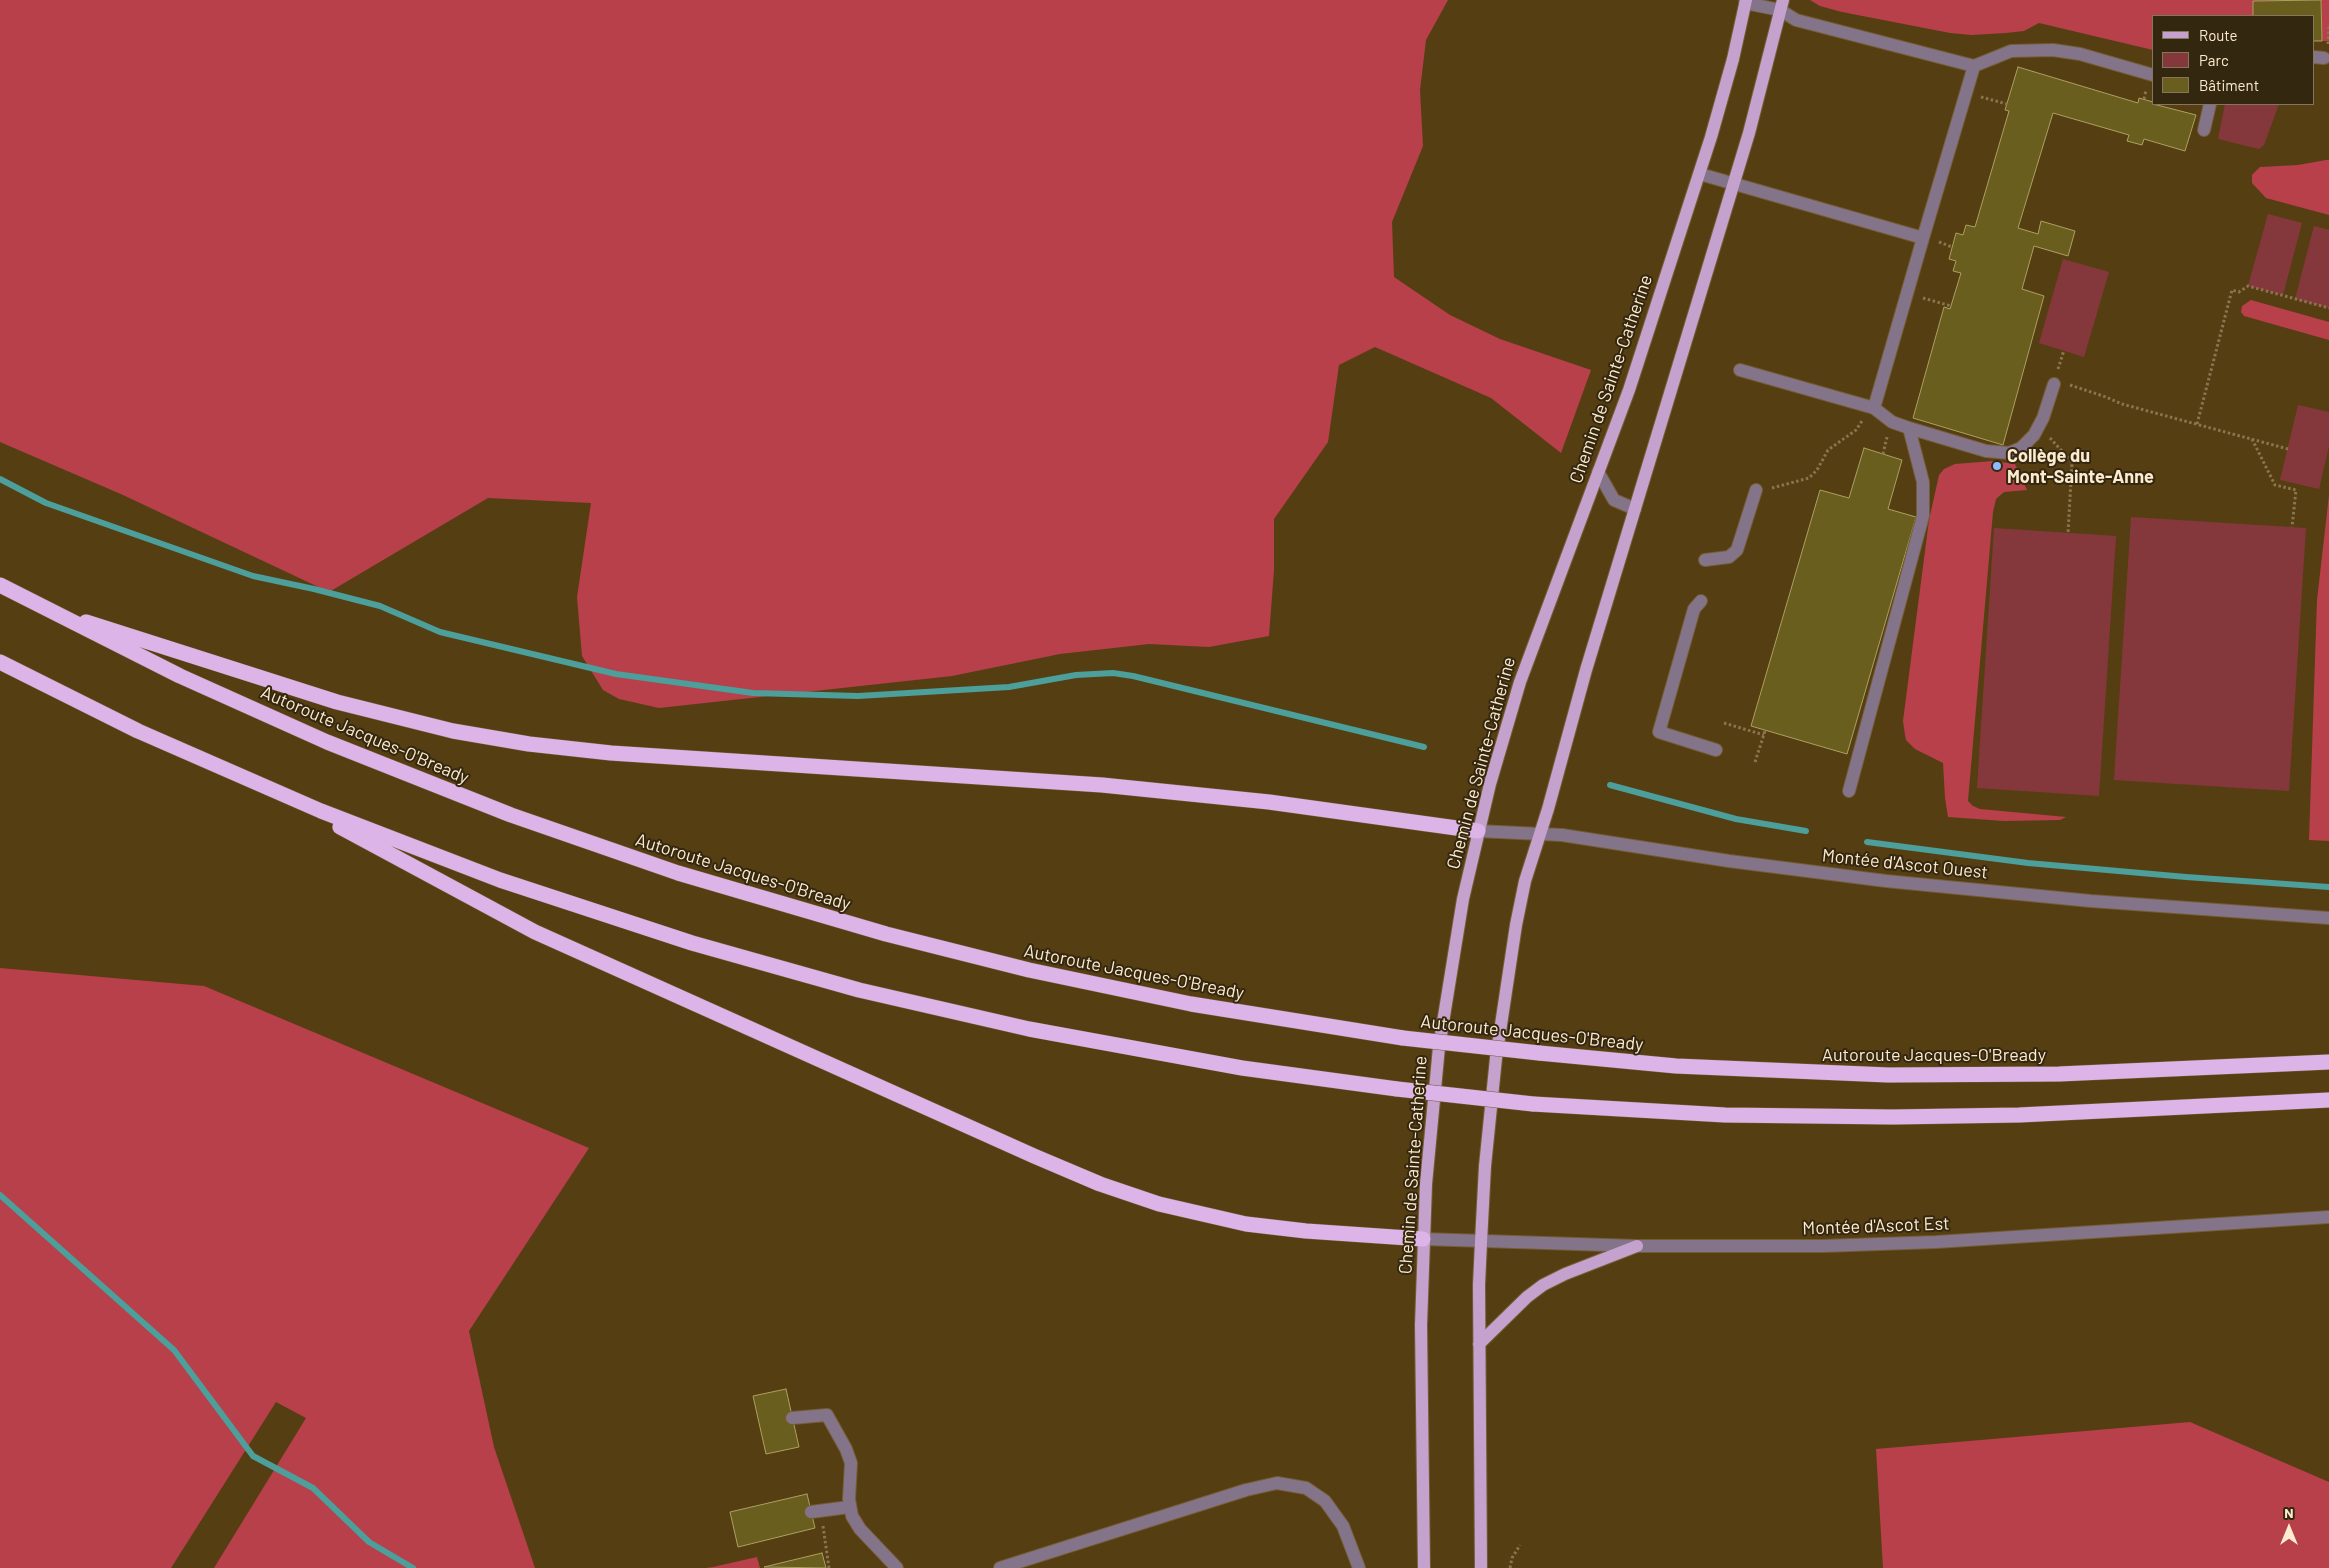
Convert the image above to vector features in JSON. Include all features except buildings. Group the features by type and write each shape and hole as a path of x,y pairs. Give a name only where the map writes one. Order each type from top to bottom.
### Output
{"highway":[{"name":"Autoroute Jacques-O'Bready","path":"0,585 42,608 215,692 356,754 536,824 712,884 886,934 1055,976 1191,1004 1403,1038 1539,1054 1676,1066 1897,1075 2059,1074 2329,1062"},
{"path":"42,608 338,702 394,718 482,737 603,752 988,776 1186,793 1313,808 1478,831"},
{"path":"0,662 121,723 270,790 396,841 548,896 692,943 822,980 995,1022 1125,1048 1273,1073 1397,1089 1533,1104 1725,1115 1893,1117 2019,1115 2329,1100"},
{"path":"270,790 534,932 1100,1184 1168,1206 1246,1224 1306,1232 1423,1239"}],"main road":[{"name":"Chemin de Sainte-Catherine","path":"1424,1568 1421,1325 1423,1239 1427,1168 1439,1047 1457,933 1478,831 1493,771 1528,659 1629,390 1700,174 1725,88 1746,1"},
{"path":"1481,1568 1479,1344 1481,1242 1491,1099 1505,987 1525,881 1583,678 1734,183 1762,87 1782,5"},
{"path":"1479,1344 1527,1297 1543,1285 1637,1246"}],"street":[{"path":"1746,1 1782,5 1796,20 1974,66 2011,51 2052,50 2080,54 2152,75"},
{"path":"1874,408 1974,66"},
{"path":"2204,130 2210,105"},
{"path":"1700,174 1923,238"},
{"path":"1740,370 1874,408 1892,422 1909,428 1976,449 2004,453 2017,450 2025,445 2039,426 2058,384"},
{"path":"1849,791 1923,516 1923,482 1909,428"},
{"path":"1598,472 1614,500 1635,509"},
{"path":"1705,560 1728,556 1737,550 1756,490"},
{"path":"1701,601 1694,608 1659,732 1716,750"},
{"name":"Montée d'Ascot Ouest","path":"1478,831 1562,835 1729,861 1886,881 2091,901 2329,918"},
{"name":"Montée d'Ascot Est","path":"1423,1239 1637,1246 1893,1244 2329,1216"},
{"path":"792,1418 828,1415 846,1449 851,1463 849,1507 855,1522 897,1568"},
{"path":"1000,1568 1260,1486 1284,1483 1299,1486 1313,1492 1330,1507 1348,1538 1359,1568"},
{"path":"816,1511 849,1507"}],"path":[{"path":"2000,102 2007,104"},
{"path":"1937,242 1952,247"},
{"path":"2197,424 2232,290 2240,292 2248,286 2329,308"},
{"path":"1907,293 1951,306"},
{"path":"2058,384 2106,397 2122,404 2288,449"},
{"path":"2039,426 2072,462 2068,533"},
{"path":"1780,487 1809,478 1817,470 1828,450 1856,430"},
{"path":"1883,454 1887,439"},
{"path":"2252,439 2275,485 2296,490 2292,527"},
{"path":"1724,723 1764,733 1755,762"},
{"path":"816,1511 829,1568"},
{"path":"1510,1568 1514,1553 1520,1545"}],"green space":[{"path":"2225,105 2279,105 2264,145 2259,149 2218,139"},
{"path":"2268,214 2302,223 2283,295 2248,286"},
{"path":"2314,226 2329,230 2329,308 2295,299"},
{"path":"2063,259 2109,272 2084,357 2039,343"},
{"path":"2298,405 2329,412 2329,446 2319,489 2280,480"},
{"path":"2131,517 2306,528 2289,791 2114,780"},
{"path":"1994,528 2116,536 2099,796 1977,788"}],"shaded area":[{"path":"0,0 1448,0 1426,40 1420,90 1423,146 1392,222 1394,277 1450,315 1500,339 1591,370 1561,453 1491,398 1375,347 1339,365 1328,442 1274,519 1274,570 1269,636 1209,647 1149,644 1060,654 952,676 659,708 619,699 603,690 582,656 577,597 591,503 488,498 329,592 123,495 0,442"},
{"path":"1810,0 2316,0 2253,1 2253,15 2152,15 2152,50 2039,23 2024,31 1972,35 1950,33 1820,6"},
{"path":"2321,0 2329,0 2329,41 2322,41"},
{"path":"2329,160 2329,215 2266,198 2252,183 2252,175 2260,167 2298,165"},
{"path":"2251,300 2329,322 2329,340 2244,316 2241,312 2242,306"},
{"path":"1993,461 2015,464 2027,490 2004,492 1996,499 1993,512 1968,801 1980,809 2066,817 2060,820 2004,821 1948,817 1943,763 1915,749 1906,740 1905,735 1903,721 1929,520 1939,475 1944,469 1955,464"},
{"path":"2329,495 2329,841 2309,840 2317,600"},
{"path":"0,968 204,986 589,1148 469,1331 494,1447 535,1568 214,1568 306,1418 276,1402 171,1568 0,1568"},
{"path":"2190,1422 2329,1482 2329,1568 1883,1568 1876,1449"},
{"path":"757,1557 760,1568 706,1568 713,1567"}],"waterway":[{"path":"0,479 46,503 253,576 380,606 440,632 616,674 753,693 858,696 1009,687 1076,675 1113,673 1133,676 1424,747"},
{"path":"1610,785 1736,819 1806,831"},
{"path":"1867,842 2028,863 2329,887"},
{"path":"0,1195 174,1350 253,1456 313,1488 369,1542 413,1568"}],"place":[{"name":"Collège du Mont-Sainte-Anne","path":"1997,466"}]}
